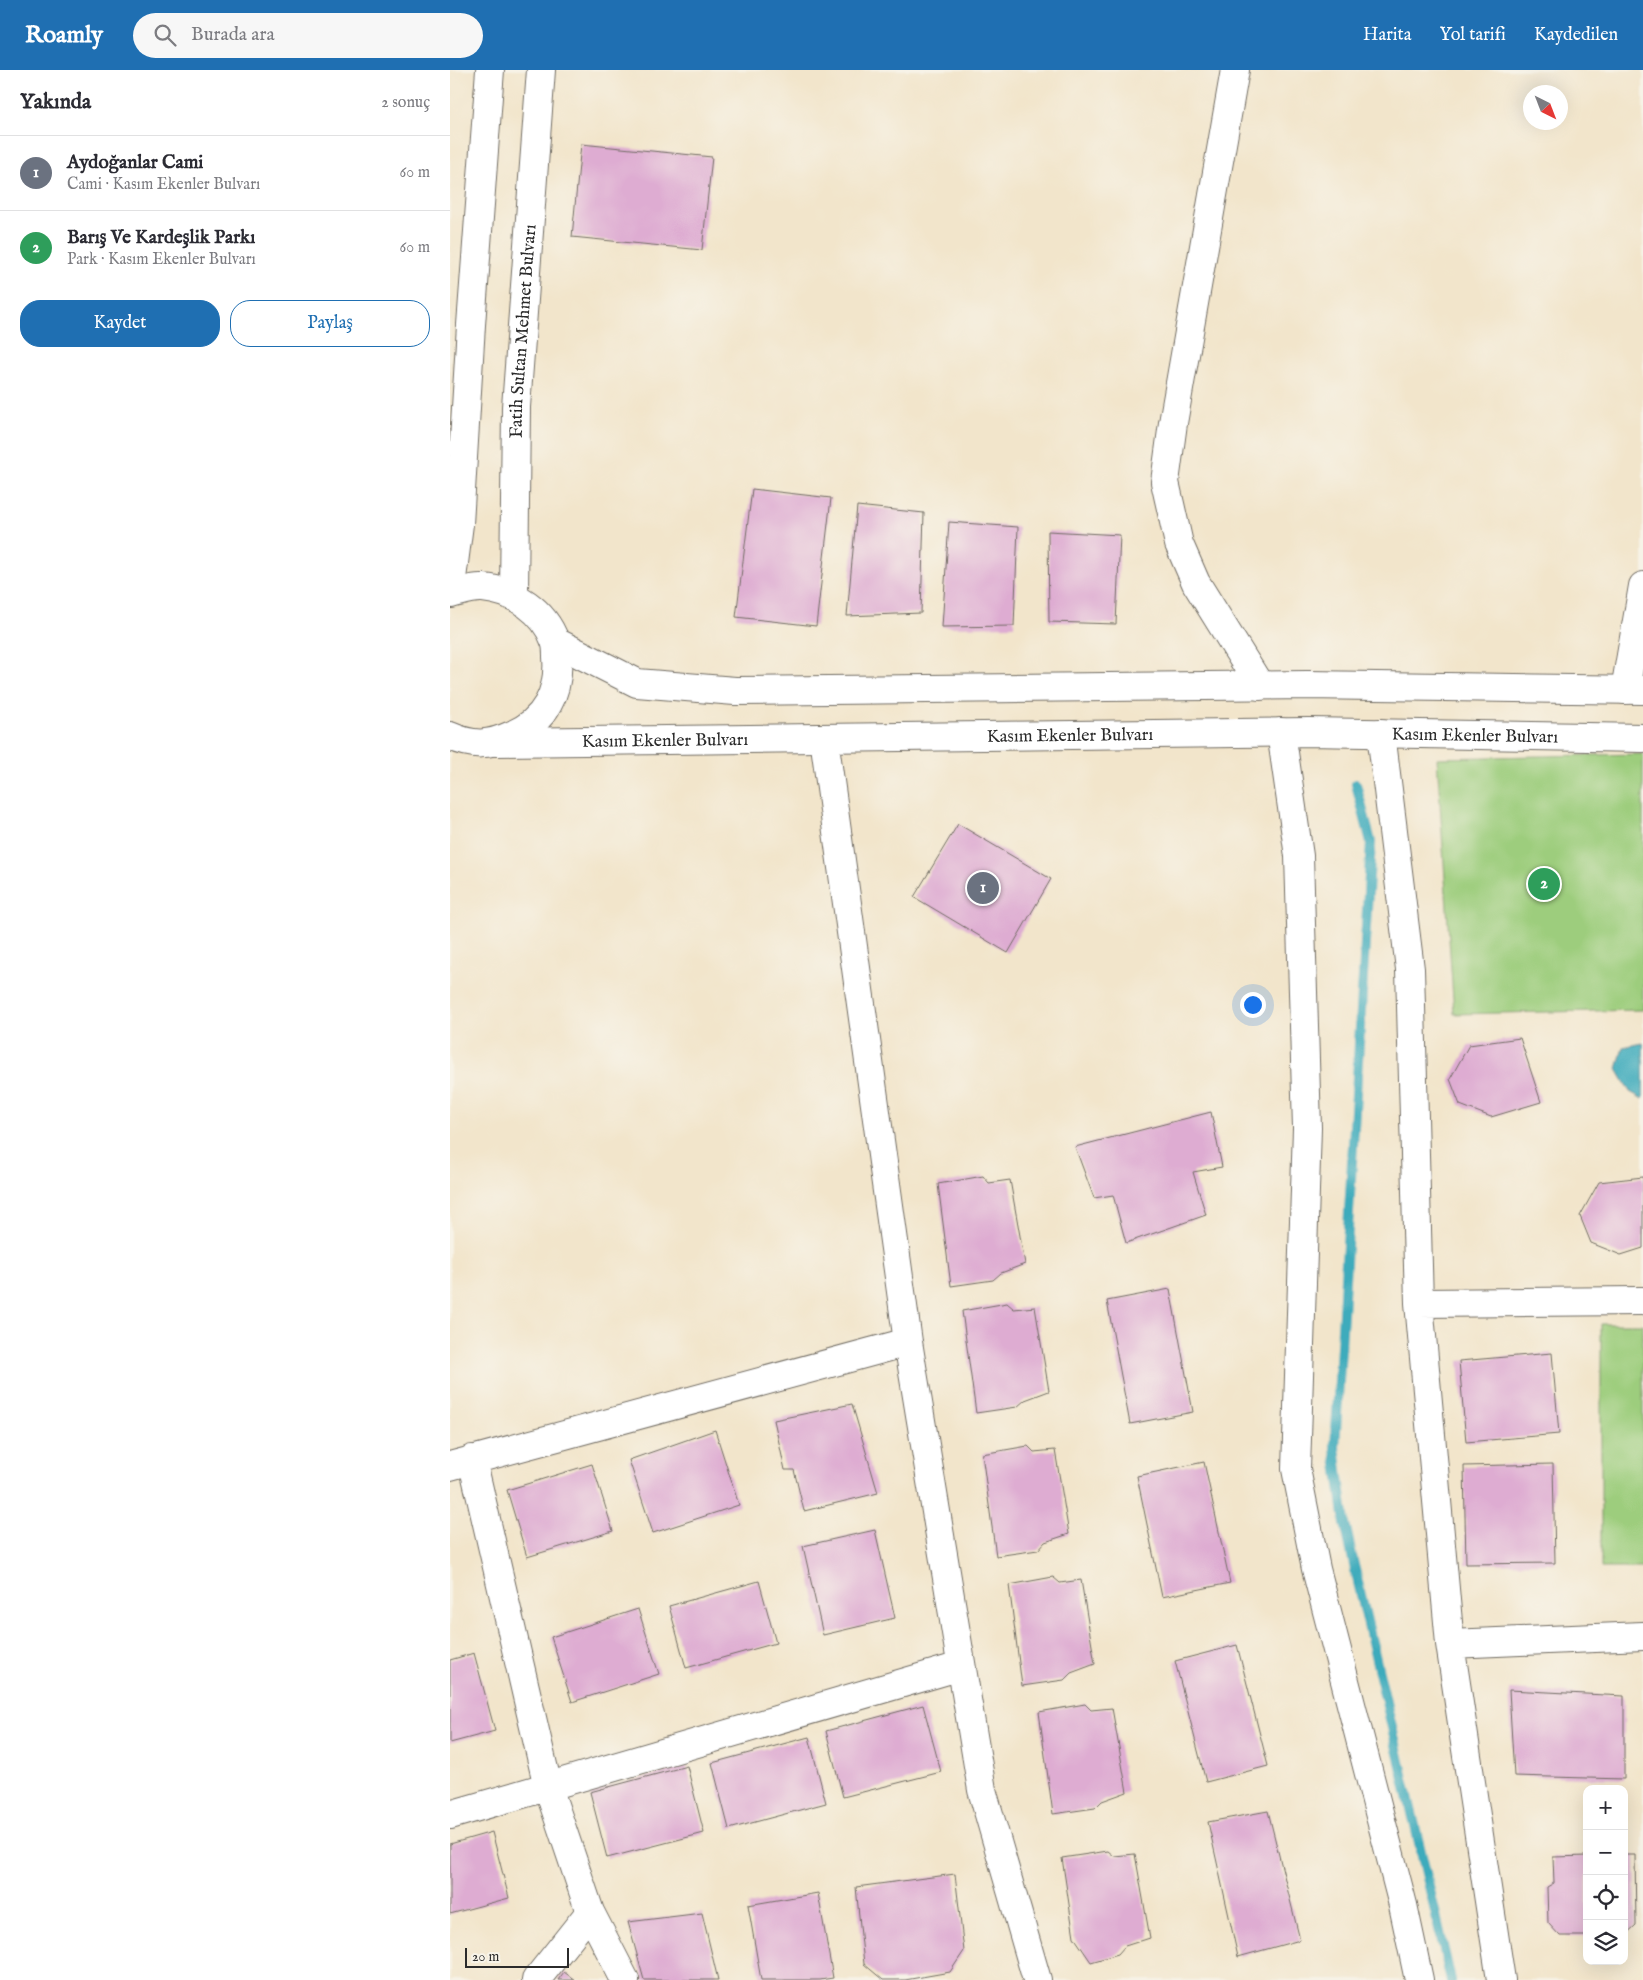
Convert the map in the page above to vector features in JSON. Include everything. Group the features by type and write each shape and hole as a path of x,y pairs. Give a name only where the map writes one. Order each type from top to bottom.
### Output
{"street":[{"path":"490,70 471,325 459,524 450,594 482,588 514,595 540,614 556,642 558,675 548,705 526,729 496,742"},
{"name":"Fatih Sultan Mehmet Bulvarı","path":"514,595 516,407 541,70"},
{"path":"1234,70 1173,423 1165,482 1179,544 1196,583 1260,686"},
{"path":"556,642 638,683 734,691 1260,686 1634,690 1643,586"},
{"path":"1281,732 1299,856 1307,1128 1296,1470 1316,1569 1400,1895 1419,1980"},
{"name":"Kasım Ekenler Bulvarı","path":"455,740 480,744 496,742 1281,732 1643,738"},
{"path":"1381,733 1410,969 1419,1303 1450,1644 1501,1980"},
{"path":"824,738 908,1342 982,1790 1037,1980"},
{"path":"1419,1303 1643,1302"},
{"path":"625,1980 590,1912 548,1787 461,1462 908,1342"},
{"path":"1450,1644 1643,1636"},
{"path":"450,1816 961,1666"},
{"path":"536,1980 590,1912"}],"green space":[{"path":"1643,754 1643,1010 1454,1014 1437,758"},
{"path":"1601,1324 1643,1324 1643,1568 1601,1568"}],"water":[{"path":"1643,1043 1643,1099 1630,1092 1617,1069 1623,1047"}],"building":[{"path":"581,144 712,157 702,250 572,237"},
{"path":"752,489 831,498 816,626 736,617"},
{"path":"857,506 924,513 921,613 847,616"},
{"path":"949,522 1018,527 1014,626 942,627"},
{"path":"1048,531 1120,535 1116,624 1049,622"},
{"path":"958,824 1051,879 1008,953 914,897"},
{"path":"1520,1038 1541,1102 1491,1117 1460,1105 1450,1079 1469,1045"},
{"path":"1211,1112 1222,1167 1193,1172 1206,1215 1126,1243 1113,1195 1094,1198 1075,1147"},
{"path":"983,1176 989,1183 1010,1180 1025,1264 1001,1273 993,1280 951,1286 938,1184"},
{"path":"1643,1177 1643,1248 1621,1255 1591,1243 1580,1216 1599,1182"},
{"path":"1170,1289 1193,1412 1130,1424 1107,1301"},
{"path":"1007,1303 1014,1309 1035,1307 1049,1391 1025,1400 1017,1407 976,1413 962,1311"},
{"path":"1552,1353 1559,1434 1466,1442 1459,1361"},
{"path":"852,1404 878,1493 804,1511 794,1470 785,1470 774,1420"},
{"path":"715,1430 739,1505 653,1533 629,1460"},
{"path":"1028,1446 1034,1452 1055,1450 1069,1534 1045,1542 1038,1550 996,1556 982,1454"},
{"path":"1204,1462 1230,1583 1162,1597 1137,1476"},
{"path":"592,1464 613,1531 527,1557 507,1490"},
{"path":"1553,1464 1555,1563 1466,1564 1464,1466"},
{"path":"875,1530 895,1618 823,1635 803,1546"},
{"path":"1053,1577 1060,1583 1081,1580 1095,1664 1071,1673 1064,1680 1022,1686 1009,1585"},
{"path":"759,1581 776,1643 686,1668 669,1606"},
{"path":"638,1609 659,1674 572,1702 551,1637"},
{"path":"1237,1645 1268,1766 1206,1782 1175,1661"},
{"path":"474,1653 495,1731 450,1743 450,1660"},
{"path":"1509,1690 1624,1696 1624,1779 1514,1776"},
{"path":"1085,1704 1091,1710 1112,1708 1127,1792 1102,1801 1095,1808 1053,1814 1039,1712"},
{"path":"923,1705 941,1772 843,1797 826,1731"},
{"path":"809,1737 826,1803 729,1829 712,1763"},
{"path":"687,1766 704,1833 607,1858 590,1792"},
{"path":"1268,1811 1300,1940 1238,1957 1208,1822"},
{"path":"492,1832 509,1898 450,1914 450,1844"},
{"path":"1108,1851 1114,1856 1135,1854 1150,1938 1125,1946 1118,1954 1091,1962 1074,1937 1062,1858"},
{"path":"1628,1855 1635,1855 1636,1925 1628,1932"},
{"path":"1583,1856 1583,1936 1560,1936 1548,1923 1547,1887 1554,1883 1553,1857"},
{"path":"955,1874 964,1951 950,1972 905,1980 883,1980 864,1964 856,1887"},
{"path":"818,1893 833,1978 820,1980 761,1980 748,1905"},
{"path":"702,1913 718,1980 644,1980 628,1922"},
{"path":"564,1972 575,1980 558,1980"}],"waterway":[{"path":"1356,784 1371,842 1335,1448 1345,1523 1354,1565 1451,1980"}],"place":[{"name":"Barış Ve Kardeşlik Parkı","path":"1544,884"},
{"name":"Aydoğanlar Cami","path":"983,888"}]}
